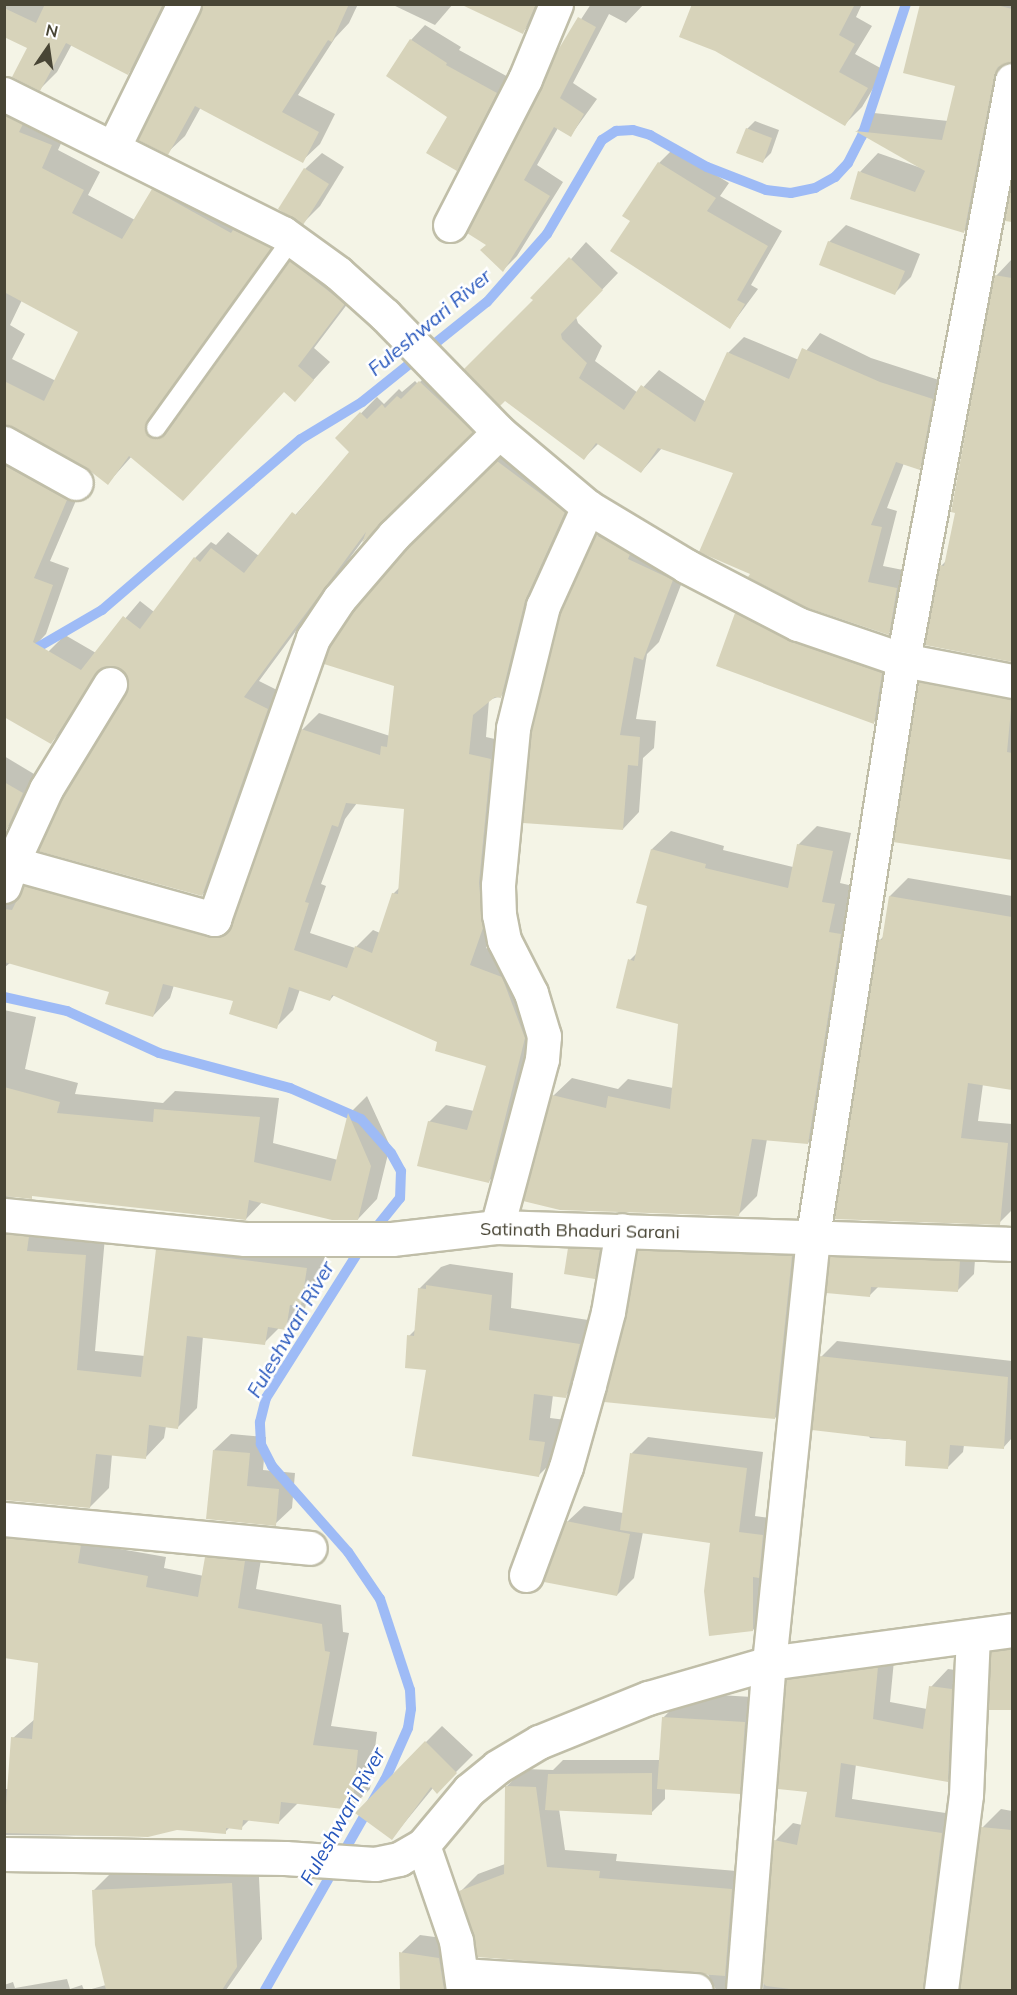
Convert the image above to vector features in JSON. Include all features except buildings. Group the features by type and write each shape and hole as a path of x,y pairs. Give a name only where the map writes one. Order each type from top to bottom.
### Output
{"street":[{"path":"113,148 184,4"},
{"path":"450,225 525,79 556,4"},
{"path":"743,1990 770,1663 813,1235 903,660 1012,80"},
{"path":"4,94 292,239 385,315 499,432 588,507 686,566 798,624 903,660 1012,681"},
{"path":"110,684 46,789 8,875 214,919 313,638 339,599 394,535 499,432"},
{"path":"4,443 76,483"},
{"path":"497,1227 542,1059 544,1035 531,993 504,940 499,915 498,885 513,728 543,606 588,507"},
{"name":"Satinath Bhaduri Sarani","path":"4,1215 245,1239 344,1241 392,1239 497,1227 813,1235 1012,1244"},
{"path":"526,1575 566,1467 608,1312 622,1230"},
{"path":"4,1519 310,1548"},
{"path":"4,1854 285,1858 375,1864 399,1858 423,1845 469,1790 539,1742 648,1698 770,1663 1012,1630"},
{"path":"941,1990 966,1795 973,1636"},
{"path":"423,1845 456,1941 463,1982 696,1990"}],"lane":[{"path":"156,428 292,239"}],"waterway":[{"name":"Fuleshwari River","path":"28,653 102,610 301,439 362,402 487,302 547,234 602,140 616,131 633,130 650,135 707,167 766,190 791,193 815,188 835,177 848,163 862,136 906,4"},
{"name":"Fuleshwari River","path":"4,997 67,1011 159,1053 290,1088 361,1119 391,1153 401,1171 400,1198 371,1234"},
{"name":"Fuleshwari River","path":"265,1990 385,1780 408,1728 411,1709 410,1690 380,1599 348,1552 272,1466 261,1444 260,1422 266,1398 362,1246"}]}
